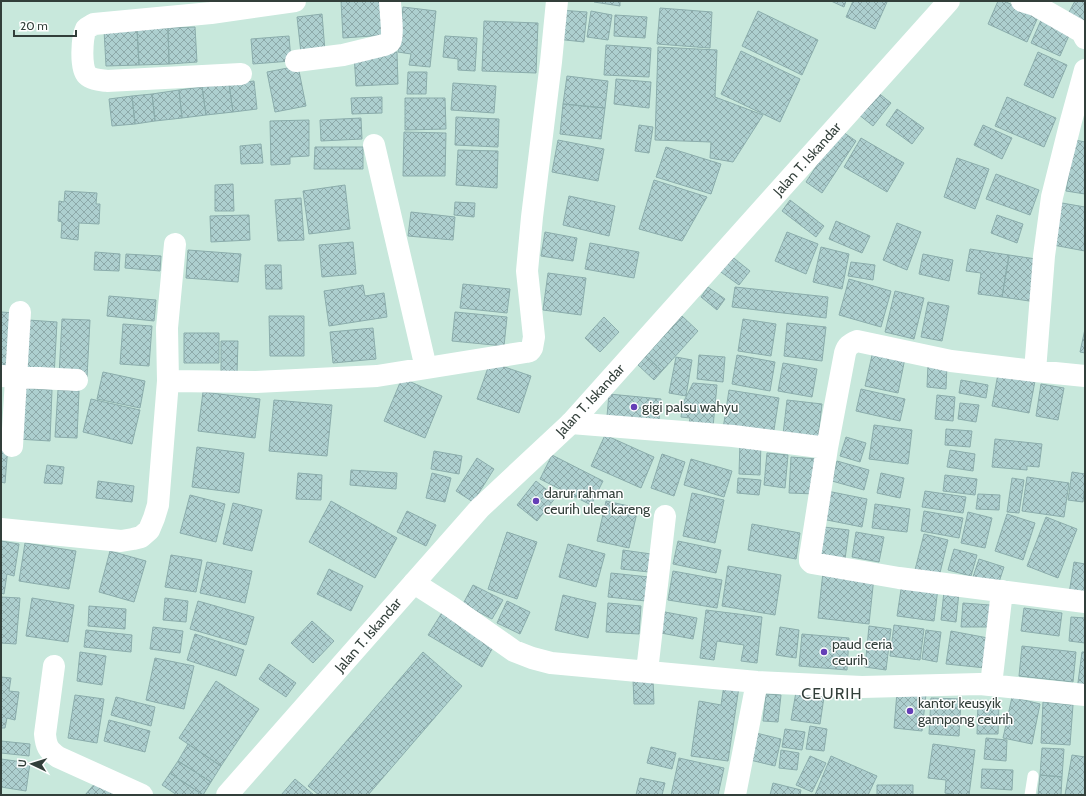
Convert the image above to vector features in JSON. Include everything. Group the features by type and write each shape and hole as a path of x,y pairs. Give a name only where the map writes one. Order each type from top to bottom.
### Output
{"street":[{"path":"241,74 108,81 93,78 85,73 83,66 83,36 87,29 94,24 211,13 295,1"},
{"path":"296,61 343,55 388,44 391,39 392,31 390,1"},
{"path":"168,381 256,382 377,376 530,351 534,337 527,271 557,1"},
{"name":"Jalan T. Iskandar","path":"227,795 480,508 571,423 949,1"},
{"path":"1022,1 1036,5 1082,32 1085,38"},
{"path":"1035,371 1044,256 1052,197 1078,122 1085,70"},
{"path":"374,145 426,368"},
{"path":"1,530 121,541 141,536 149,530 158,505 168,381 167,328 175,244"},
{"path":"12,446 9,376 20,312"},
{"path":"1085,376 951,361 857,341 847,346 827,448 810,557 810,561 812,563 899,578 1085,602"},
{"path":"9,376 77,380"},
{"path":"571,423 733,436 827,448"},
{"path":"647,671 665,516"},
{"path":"414,583 450,606 514,651 551,663 757,682 862,687 980,684 1085,695"},
{"path":"991,685 1002,591"},
{"path":"54,666 45,734 47,747 58,757 142,795"},
{"path":"735,795 757,682"}],"lane":[{"path":"1030,795 1032,776"}],"building":[{"path":"341,1 385,1 386,35 343,38"},
{"path":"620,1 620,6 594,2"},
{"path":"831,1 846,1 844,7"},
{"path":"853,1 887,2 875,29 846,17"},
{"path":"998,1 1004,1 1038,17 1027,42 988,24"},
{"path":"1075,1 1085,1 1085,23 1068,14"},
{"path":"403,7 436,11 430,67 409,65 411,54 398,52"},
{"path":"660,8 712,12 710,48 657,44"},
{"path":"559,10 587,12 584,42 556,39"},
{"path":"591,11 612,15 608,40 587,37"},
{"path":"758,11 818,40 802,75 742,46"},
{"path":"322,14 325,51 301,53 297,17"},
{"path":"615,15 647,17 645,38 614,36"},
{"path":"1042,18 1071,31 1060,56 1031,43"},
{"path":"484,21 538,23 536,73 482,71"},
{"path":"195,27 197,62 169,64 168,28"},
{"path":"168,28 169,64 139,65 137,29"},
{"path":"137,29 139,65 106,66 104,30"},
{"path":"289,36 291,61 253,64 251,39"},
{"path":"445,36 477,38 475,71 458,70 458,59 443,57"},
{"path":"606,45 651,48 649,77 604,75"},
{"path":"658,47 717,50 715,97 763,115 733,162 710,158 711,142 655,140"},
{"path":"741,51 800,79 780,122 721,94"},
{"path":"397,52 398,84 356,86 354,54"},
{"path":"1038,52 1067,65 1053,98 1024,85"},
{"path":"298,66 306,106 275,112 267,72"},
{"path":"408,72 427,72 426,94 407,94"},
{"path":"567,76 608,81 605,108 563,104"},
{"path":"616,79 651,82 649,108 614,104"},
{"path":"254,81 257,109 233,112 229,84"},
{"path":"453,83 496,86 494,113 451,110"},
{"path":"229,84 233,112 206,115 202,87"},
{"path":"202,87 206,115 182,118 179,90"},
{"path":"179,90 182,118 155,121 152,94"},
{"path":"876,91 891,103 873,126 858,114"},
{"path":"152,94 155,121 135,124 132,96"},
{"path":"132,96 135,124 112,126 109,99"},
{"path":"382,97 382,113 352,114 351,98"},
{"path":"1007,97 1056,118 1044,147 995,126"},
{"path":"405,98 445,98 446,129 405,130"},
{"path":"563,104 605,108 601,139 560,134"},
{"path":"897,109 924,128 912,144 886,125"},
{"path":"456,117 499,119 498,147 455,145"},
{"path":"361,118 362,139 321,141 320,120"},
{"path":"309,120 309,156 290,157 290,164 271,165 270,121"},
{"path":"639,125 653,127 649,153 635,151"},
{"path":"983,125 1012,138 1002,159 974,145"},
{"path":"840,130 856,141 822,193 806,182"},
{"path":"404,132 446,133 445,176 403,176"},
{"path":"861,138 904,163 887,192 844,167"},
{"path":"558,140 604,149 598,181 552,172"},
{"path":"1075,140 1085,142 1085,194 1066,191"},
{"path":"261,144 263,163 241,164 240,146"},
{"path":"315,147 363,147 363,169 314,169"},
{"path":"666,147 721,164 711,194 656,177"},
{"path":"458,150 498,151 497,188 456,185"},
{"path":"957,158 989,169 975,209 944,197"},
{"path":"996,174 1039,190 1030,215 986,199"},
{"path":"654,180 707,197 682,241 639,229"},
{"path":"233,184 234,211 215,211 215,185"},
{"path":"345,185 350,229 309,234 303,191"},
{"path":"65,191 97,193 96,204 100,204 99,224 79,223 78,240 61,238 62,222 58,221 59,201 64,202"},
{"path":"569,196 615,206 609,236 563,225"},
{"path":"301,198 304,240 278,241 275,200"},
{"path":"790,200 824,226 816,237 782,211"},
{"path":"455,202 475,203 474,217 454,215"},
{"path":"1062,203 1085,207 1085,251 1053,245"},
{"path":"411,212 455,217 453,240 408,236"},
{"path":"249,215 250,240 211,242 210,216"},
{"path":"997,215 1023,224 1017,243 991,233"},
{"path":"836,221 870,236 862,253 829,239"},
{"path":"897,223 921,232 907,270 883,260"},
{"path":"545,232 577,238 573,261 541,256"},
{"path":"787,232 818,244 806,274 775,261"},
{"path":"353,242 356,274 322,277 319,245"},
{"path":"590,243 639,252 634,278 585,269"},
{"path":"821,247 849,254 842,289 813,282"},
{"path":"970,249 1009,255 1002,297 978,294 981,273 966,271"},
{"path":"188,250 241,254 238,282 186,278"},
{"path":"95,252 120,254 119,271 94,270"},
{"path":"126,254 161,256 160,271 125,268"},
{"path":"923,254 953,260 949,281 919,274"},
{"path":"730,255 750,271 739,285 718,270"},
{"path":"1009,255 1036,259 1036,302 1002,297"},
{"path":"851,262 875,265 873,280 848,276"},
{"path":"265,265 281,265 282,289 266,289"},
{"path":"548,273 586,278 581,315 543,310"},
{"path":"849,279 891,291 881,327 839,315"},
{"path":"463,284 510,289 507,313 460,308"},
{"path":"363,285 365,296 384,293 387,317 329,326 324,291"},
{"path":"708,287 725,299 717,310 701,297"},
{"path":"735,287 828,297 826,318 732,307"},
{"path":"895,291 924,298 914,339 885,332"},
{"path":"109,296 156,300 154,321 107,316"},
{"path":"928,302 949,306 942,341 921,337"},
{"path":"1,312 15,313 11,373 1,372"},
{"path":"455,312 507,317 504,346 452,341"},
{"path":"269,316 304,316 304,356 270,356"},
{"path":"682,316 698,331 662,371 646,356"},
{"path":"604,317 619,332 600,352 585,338"},
{"path":"62,319 90,320 87,377 59,376"},
{"path":"743,319 776,324 771,356 738,351"},
{"path":"28,320 57,322 54,376 26,375"},
{"path":"787,323 826,327 822,361 784,356"},
{"path":"123,324 152,326 149,366 120,364"},
{"path":"373,328 376,359 333,363 330,332"},
{"path":"1085,329 1085,353 1080,352"},
{"path":"184,333 219,333 219,363 184,363"},
{"path":"221,341 238,341 237,374 221,374"},
{"path":"873,351 905,358 898,393 865,386"},
{"path":"699,355 725,357 723,382 697,379"},
{"path":"737,355 775,362 770,391 732,384"},
{"path":"646,356 662,371 654,380 638,365"},
{"path":"676,357 692,360 686,396 669,393"},
{"path":"490,362 531,376 519,413 477,399"},
{"path":"783,363 817,369 812,397 778,391"},
{"path":"928,364 947,365 946,389 927,387"},
{"path":"103,372 145,381 140,408 97,399"},
{"path":"998,374 1035,381 1029,413 992,406"},
{"path":"402,378 442,396 425,438 384,421"},
{"path":"961,380 988,385 986,398 959,393"},
{"path":"693,383 717,385 713,427 689,424 690,418 681,417 683,403"},
{"path":"1041,384 1064,388 1058,420 1036,416"},
{"path":"20,388 52,390 50,441 17,439"},
{"path":"861,389 905,399 900,421 856,411"},
{"path":"58,390 79,391 77,438 55,437"},
{"path":"729,390 779,398 773,436 723,429"},
{"path":"203,392 260,399 255,438 198,431"},
{"name":"gigi palsu wahyu","path":"609,394 661,399 659,420 607,416"},
{"path":"937,395 955,397 953,421 935,419"},
{"path":"91,399 140,410 132,444 83,432"},
{"path":"274,400 332,405 327,456 269,451"},
{"path":"787,400 822,404 818,438 783,434"},
{"path":"960,403 979,405 976,422 958,419"},
{"path":"874,425 912,430 908,464 869,459"},
{"path":"946,429 972,431 970,447 945,445"},
{"path":"605,435 654,457 641,488 591,466"},
{"path":"846,437 866,443 860,462 840,456"},
{"path":"995,439 1042,444 1039,467 1027,466 1027,470 992,467"},
{"path":"740,441 761,442 760,475 739,474"},
{"path":"1,445 8,446 5,483 1,482"},
{"path":"197,447 244,453 239,493 192,487"},
{"path":"950,450 975,454 973,471 947,467"},
{"path":"434,451 462,456 459,474 431,469"},
{"path":"767,453 788,455 785,488 764,485"},
{"path":"662,454 685,462 674,496 651,488"},
{"path":"552,455 603,481 591,505 540,479"},
{"path":"791,457 818,459 816,494 789,493"},
{"path":"477,458 494,469 473,502 456,491"},
{"path":"691,459 732,471 724,497 684,485"},
{"path":"837,461 869,470 864,490 832,481"},
{"path":"47,465 64,467 62,484 44,483"},
{"path":"351,470 397,473 396,489 350,485"},
{"path":"1072,472 1085,474 1083,502 1068,500"},
{"path":"298,473 322,475 321,500 296,499"},
{"path":"432,473 451,478 445,502 426,498"},
{"path":"881,473 904,478 900,498 877,493"},
{"path":"945,475 977,479 975,495 943,491"},
{"path":"1027,477 1069,483 1064,517 1022,511"},
{"path":"738,478 761,480 759,495 737,493"},
{"path":"1012,478 1024,480 1019,513 1007,512"},
{"path":"98,481 134,486 132,502 96,498"},
{"name":"darur rahman ceurih ulee kareng","path":"536,481 556,497 537,521 517,505"},
{"path":"827,491 867,499 862,527 822,519"},
{"path":"925,491 966,497 963,513 922,507"},
{"path":"692,493 724,500 715,543 683,536"},
{"path":"978,494 1000,495 999,510 976,509"},
{"path":"190,495 225,504 216,542 180,533"},
{"path":"331,501 397,538 375,578 309,542"},
{"path":"606,501 638,508 629,548 597,541"},
{"path":"233,503 262,510 252,551 223,544"},
{"path":"875,504 910,509 907,532 872,528"},
{"path":"407,511 436,525 426,546 397,532"},
{"path":"924,511 963,518 959,538 921,531"},
{"path":"968,512 992,518 985,548 961,543"},
{"path":"1007,514 1035,523 1023,560 995,551"},
{"path":"1046,517 1077,529 1058,578 1027,566"},
{"path":"752,524 800,533 796,559 748,550"},
{"path":"824,527 849,530 845,559 821,556"},
{"path":"507,532 537,542 517,599 488,589"},
{"path":"856,532 884,537 879,562 852,557"},
{"path":"924,534 948,540 938,581 914,574"},
{"path":"1,541 19,544 14,576 7,574 4,594 1,593"},
{"path":"678,541 721,550 716,573 673,564"},
{"path":"25,543 76,551 69,589 19,581"},
{"path":"568,544 605,554 596,587 559,577"},
{"path":"954,549 977,555 971,576 948,570"},
{"path":"623,550 651,554 649,572 621,569"},
{"path":"110,551 146,561 134,602 99,592"},
{"path":"171,555 202,560 196,592 165,587"},
{"path":"979,559 1004,567 997,588 972,580"},
{"path":"207,562 252,571 245,603 200,593"},
{"path":"1074,562 1085,564 1085,596 1069,594"},
{"path":"728,566 781,575 775,615 722,606"},
{"path":"329,569 363,586 351,611 317,594"},
{"path":"673,571 722,580 717,608 668,600"},
{"path":"823,572 874,577 869,624 818,618"},
{"path":"611,573 649,577 646,601 608,597"},
{"path":"902,583 938,588 934,621 897,616"},
{"path":"473,585 503,600 492,619 463,604"},
{"path":"944,591 959,592 956,622 941,620"},
{"path":"563,595 596,603 588,638 555,630"},
{"path":"1,597 20,598 16,644 1,643"},
{"path":"32,598 74,605 68,642 26,636"},
{"path":"165,598 188,601 186,622 163,620"},
{"path":"198,601 254,617 246,645 190,629"},
{"path":"507,601 530,612 520,634 497,623"},
{"path":"608,603 641,606 639,634 606,632"},
{"path":"963,603 990,605 988,627 961,627"},
{"path":"89,606 126,609 125,629 88,626"},
{"path":"1024,608 1062,613 1059,636 1021,631"},
{"path":"706,610 762,617 757,663 741,661 744,645 717,641 714,660 700,658"},
{"path":"443,611 496,642 482,667 428,635"},
{"path":"665,612 697,618 693,639 661,633"},
{"path":"1071,617 1085,618 1085,643 1069,641"},
{"path":"312,621 334,641 313,663 291,643"},
{"path":"894,625 924,629 920,660 890,656"},
{"path":"869,626 891,629 886,670 865,667"},
{"path":"153,627 183,631 180,653 150,649"},
{"path":"780,627 799,630 796,658 776,655"},
{"path":"86,630 132,635 131,652 84,647"},
{"path":"926,630 941,632 937,662 922,659"},
{"path":"951,631 988,638 986,668 946,664"},
{"path":"195,634 244,650 236,676 187,660"},
{"name":"paud ceria ceurih","path":"802,634 849,638 847,670 799,666"},
{"path":"1022,646 1076,652 1073,682 1019,676"},
{"path":"80,652 106,656 102,685 77,681"},
{"path":"423,652 462,686 368,795 319,795 308,786"},
{"path":"1082,652 1085,652 1085,691 1077,690"},
{"path":"155,658 194,666 184,709 146,700"},
{"path":"269,664 296,683 286,697 259,679"},
{"path":"1,677 11,678 9,691 19,692 15,720 7,718 5,728 1,728"},
{"path":"633,679 653,679 654,704 634,704"},
{"path":"216,681 259,709 221,766 179,738"},
{"path":"724,685 739,687 728,761 691,756 699,701 721,705"},
{"path":"796,692 824,697 820,724 791,720"},
{"name":"kantor keusyik gampong ceurih","path":"897,692 926,694 922,731 894,728"},
{"path":"766,694 781,695 778,722 763,721"},
{"path":"75,695 104,699 97,743 68,738"},
{"path":"116,697 155,707 151,726 111,715"},
{"path":"1012,697 1040,704 1032,744 1003,738"},
{"path":"931,698 961,699 959,736 929,734"},
{"path":"1043,702 1073,705 1070,745 1041,743"},
{"path":"978,704 999,705 998,734 977,734"},
{"path":"109,720 150,731 145,752 104,741"},
{"path":"810,726 827,729 824,751 806,749"},
{"path":"785,729 805,732 802,750 782,747"},
{"path":"756,733 781,739 775,766 750,760"},
{"path":"986,738 1007,740 1006,761 984,759"},
{"path":"1,741 30,744 29,756 1,753"},
{"path":"188,744 221,766 211,782 178,761"},
{"path":"933,744 975,750 969,795 945,793 946,780 928,778"},
{"path":"651,747 676,753 672,769 647,763"},
{"path":"1042,748 1064,749 1062,777 1040,775"},
{"path":"781,750 799,753 797,770 779,768"},
{"path":"1072,755 1085,757 1085,795 1065,795"},
{"path":"810,756 826,763 812,792 796,785"},
{"path":"831,756 877,776 868,795 815,795"},
{"path":"679,758 724,768 718,795 671,795"},
{"path":"1,759 30,763 26,791 1,787"},
{"path":"178,761 211,782 203,795 170,773"},
{"path":"982,769 1013,770 1012,790 981,788"},
{"path":"170,773 203,795 177,795 162,785"},
{"path":"1040,775 1062,777 1061,795 1038,795"},
{"path":"640,778 665,783 662,795 636,795"},
{"path":"295,779 314,795 281,795"},
{"path":"97,781 114,795 85,795"},
{"path":"773,783 801,790 800,795 770,795"},
{"path":"877,785 913,785 913,795 877,795"}],"place":[{"name":"gigi palsu wahyu","path":"634,407"},
{"name":"darur rahman ceurih ulee kareng","path":"536,501"},
{"name":"paud ceria ceurih","path":"824,652"},
{"name":"kantor keusyik gampong ceurih","path":"910,711"}],"district":[{"name":"CEURIH","path":"832,693"}]}
